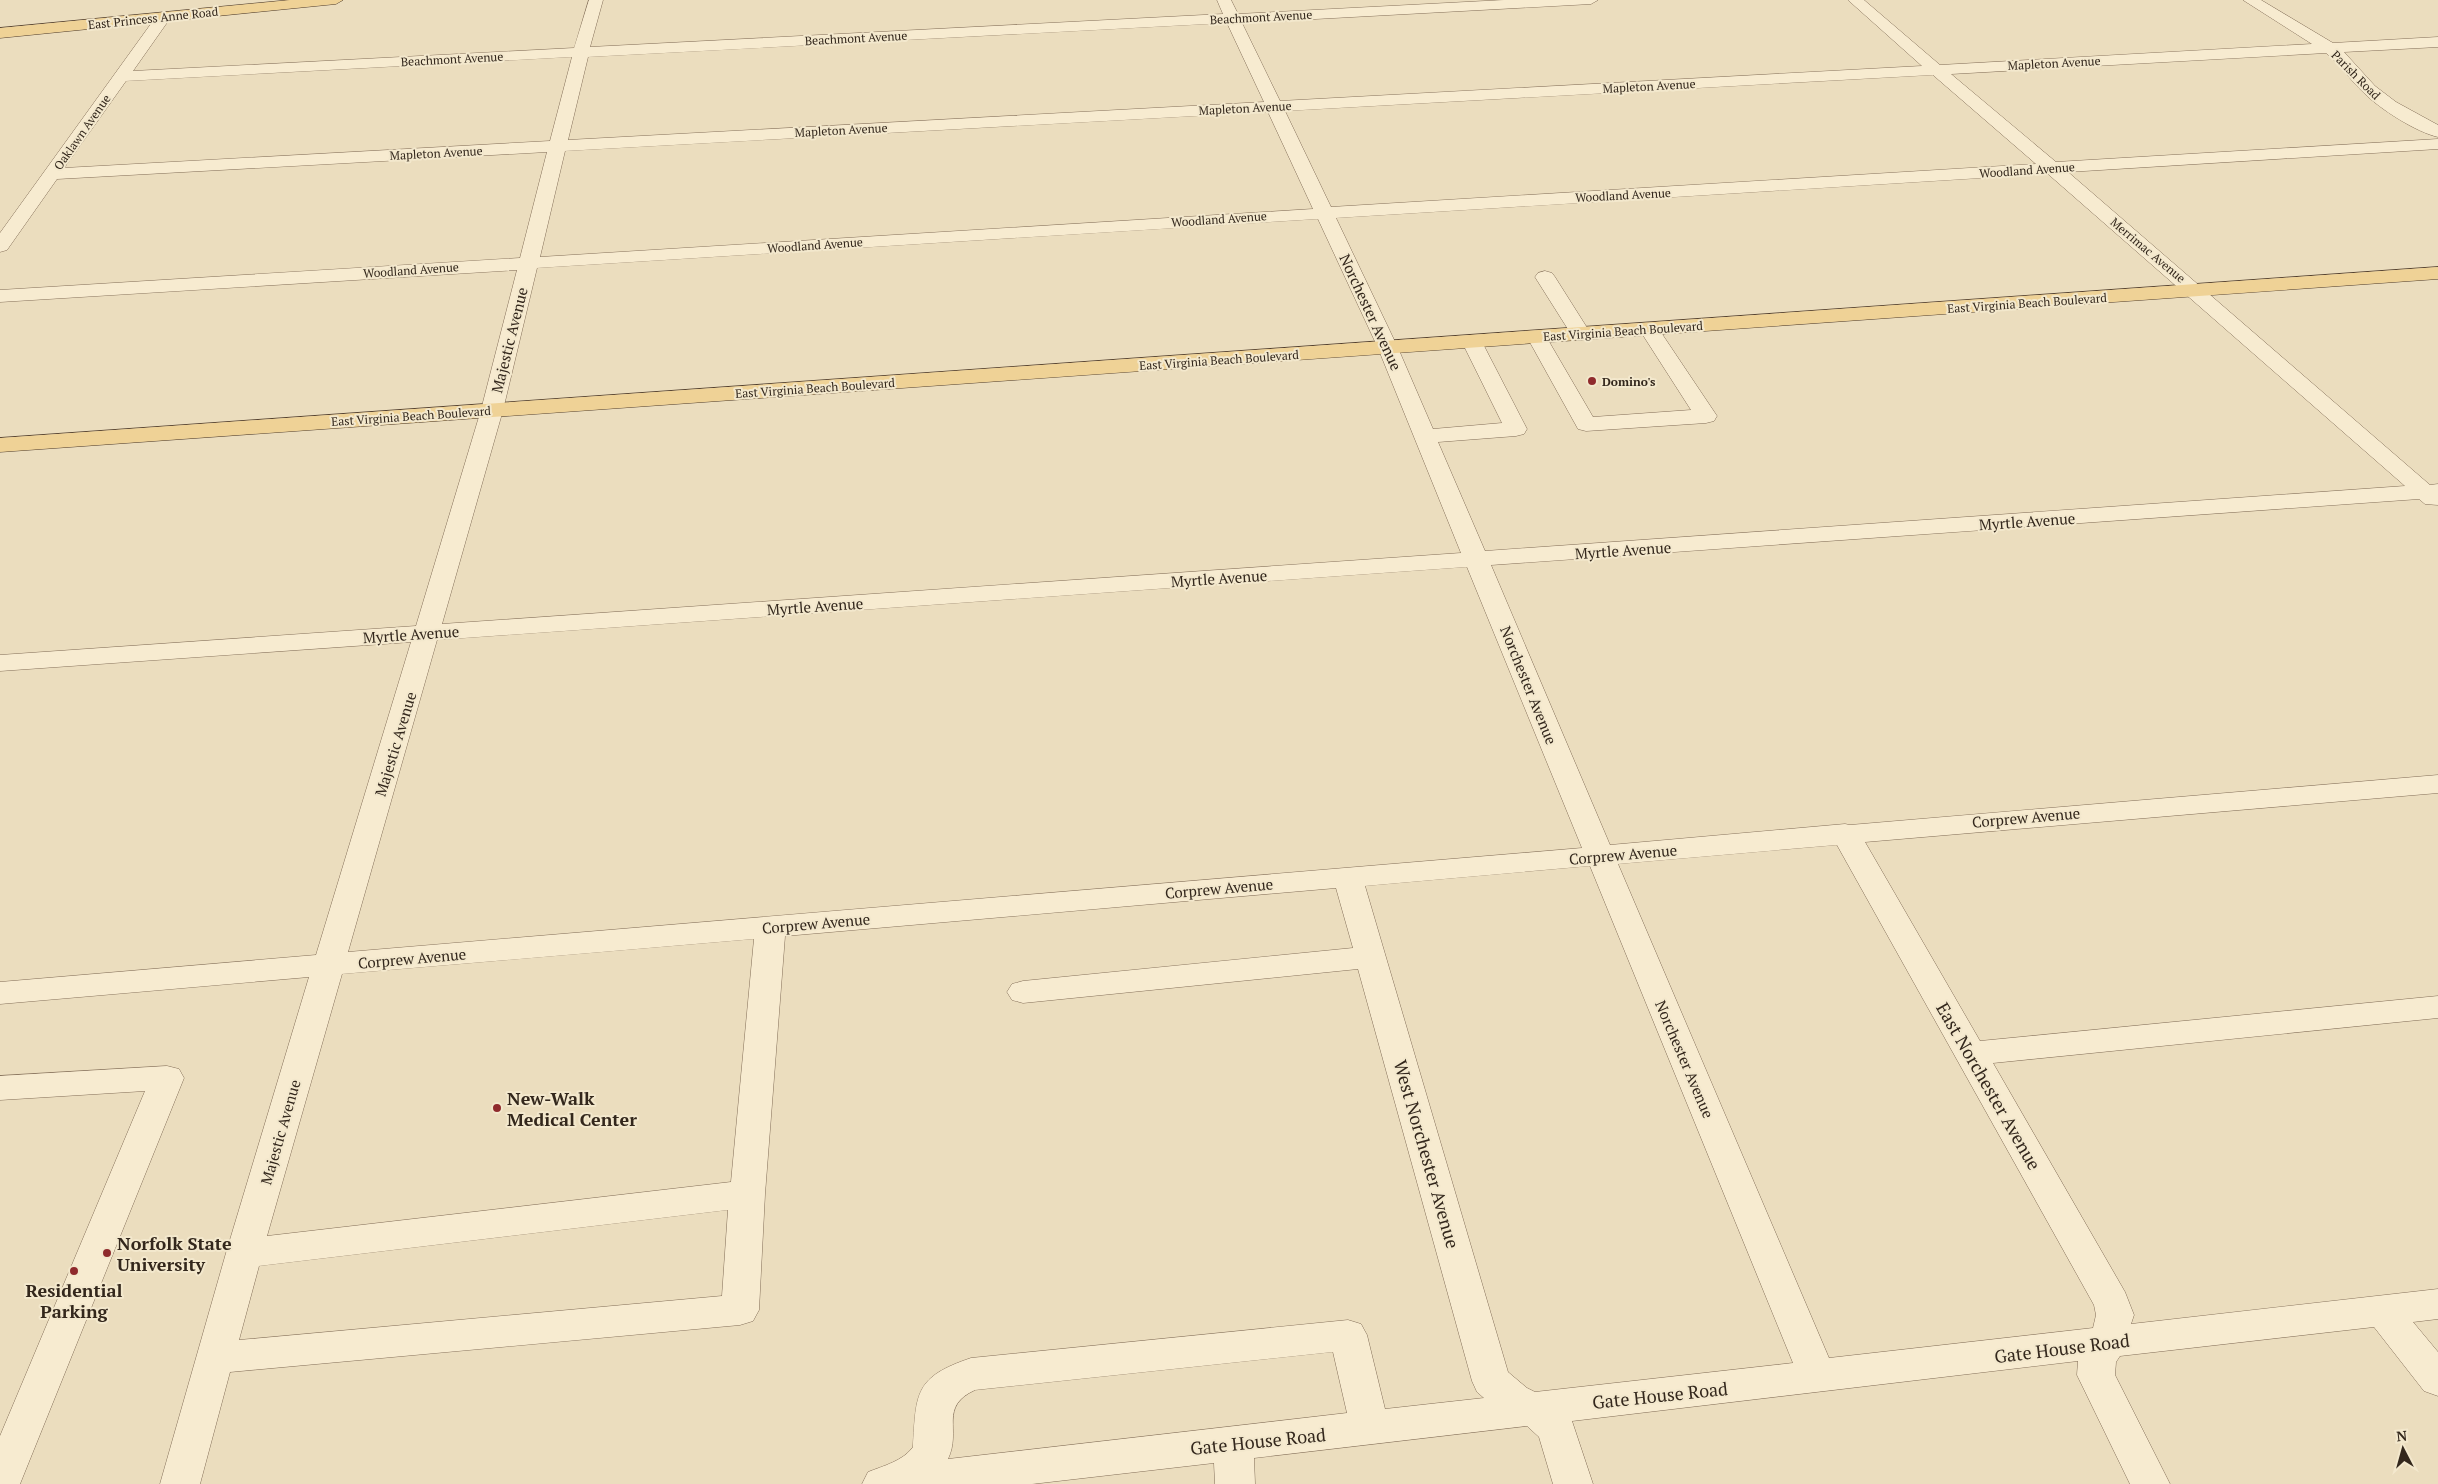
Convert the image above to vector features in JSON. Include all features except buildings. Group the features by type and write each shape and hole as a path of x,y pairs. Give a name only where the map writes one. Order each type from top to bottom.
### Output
{"main road":[{"name":"East Princess Anne Road","path":"0,33 336,0"},
{"name":"East Virginia Beach Boulevard","path":"0,445 2438,273"}],"street":[{"name":"Majestic Avenue","path":"180,1484 244,1254 492,410 580,52 596,0"},
{"name":"Beachmont Avenue","path":"122,76 580,52 1229,9 1590,0"},
{"name":"Merrimac Avenue","path":"1855,0 2434,496"},
{"name":"Parish Road","path":"2250,0 2328,47 2346,61 2380,99 2438,132"},
{"name":"Norchester Avenue","path":"1229,9 1388,348 1818,1377"},
{"name":"Oaklawn Avenue","path":"0,246 163,17"},
{"name":"Mapleton Avenue","path":"52,174 2438,42"},
{"name":"Woodland Avenue","path":"0,296 2438,144"},
{"path":"1545,277 1581,334"},
{"path":"1536,337 1586,424 1706,416 1649,329"},
{"path":"1425,436 1516,429 1472,342"},
{"name":"Myrtle Avenue","path":"0,663 1478,560 2434,496"},
{"name":"Corprew Avenue","path":"0,993 1600,857 1845,833 2438,784"},
{"name":"East Norchester Avenue","path":"1845,833 2112,1303 2115,1315 2108,1343 2097,1358 2096,1375 2150,1484"},
{"name":"West Norchester Avenue","path":"1348,877 1491,1381 1513,1400 1535,1409"},
{"path":"215,1358 740,1310 746,1194 770,927"},
{"path":"1023,992 1370,957"},
{"path":"1970,1054 2438,1007"},
{"path":"0,1088 167,1078 0,1484"},
{"path":"244,1254 746,1194"},
{"name":"Gate House Road","path":"890,1484 2438,1304"},
{"path":"2382,1310 2438,1380"},
{"path":"890,1484 923,1464 932,1452 935,1401 950,1384 971,1374 1348,1335 1370,1429"},
{"path":"1535,1409 1556,1428 1573,1484"},
{"path":"1233,1444 1235,1484"}],"place":[{"name":"Domino's","path":"1592,381"},
{"name":"New-Walk Medical Center","path":"497,1108"},
{"name":"Norfolk State University","path":"107,1253"},
{"name":"Residential Parking","path":"74,1271"}]}
